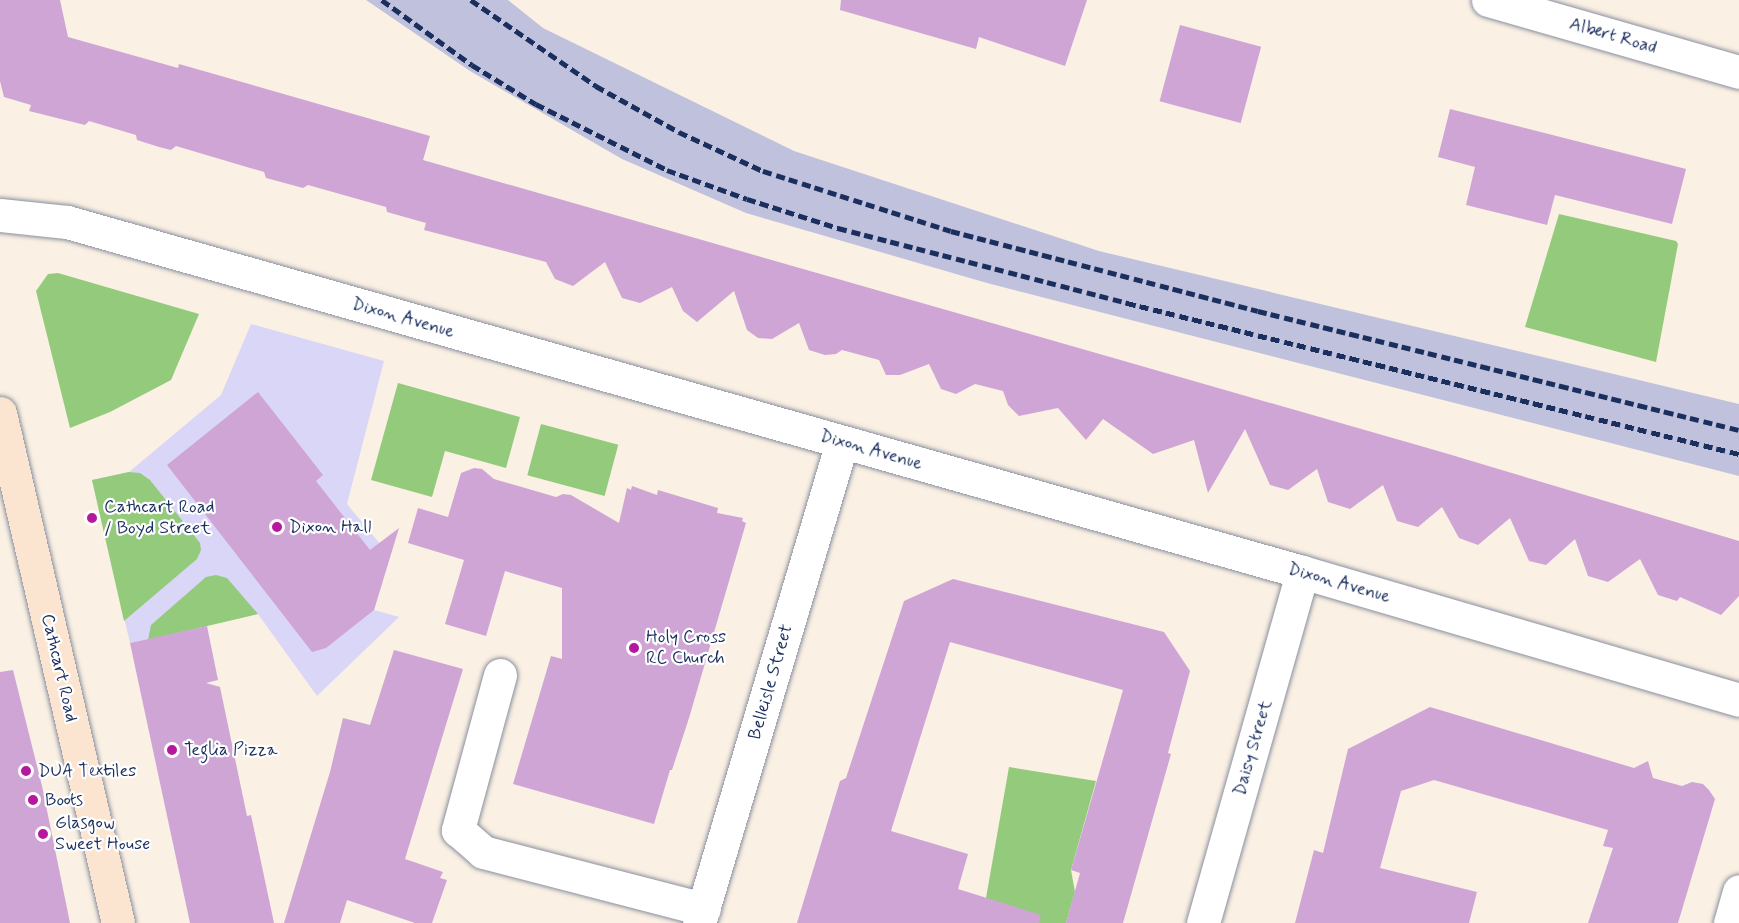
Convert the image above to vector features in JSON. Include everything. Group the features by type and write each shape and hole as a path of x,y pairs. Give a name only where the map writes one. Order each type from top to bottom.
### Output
{"street":[{"name":"Albert Road","path":"1488,0 1739,72"},
{"name":"Dixon Avenue","path":"0,215 67,222 1302,572 1739,700"},
{"name":"Cathcart Road","path":"0,413 118,923"},
{"name":"Belleisle Street","path":"701,916 842,442"},
{"name":"Daisy Street","path":"1203,923 1302,572"},
{"path":"500,675 458,830 483,852 701,916"},
{"path":"1730,923 1739,891"}],"shaded area":[{"path":"366,0 508,0 543,28 794,151 1099,251 1739,404 1739,476 987,283 746,213 622,159 470,71"},
{"path":"251,324 384,361 347,504 390,556 374,610 399,617 317,696 258,614 130,643 92,480 129,472 221,395"}],"green space":[{"path":"1559,214 1676,241 1678,244 1656,362 1525,327"},
{"path":"58,273 199,314 171,380 110,412 70,428 36,291 48,274"},
{"path":"398,383 520,417 506,468 445,451 432,497 371,480"},
{"path":"541,424 618,445 605,496 527,475"},
{"path":"129,472 140,473 150,480 200,543 201,550 197,559 124,621 92,480"},
{"path":"216,575 227,578 258,614 148,640 151,625 206,577"},
{"path":"1009,767 1096,781 1071,870 1075,892 1066,923 978,923 986,898"}],"building":[{"path":"0,0 60,0 68,37 178,68 179,64 430,136 423,160 1445,453 1739,541 1739,596 1721,615 1680,597 1677,601 1658,595 1640,559 1608,582 1588,576 1575,539 1546,565 1529,561 1510,518 1478,545 1459,538 1442,507 1418,527 1397,521 1383,485 1350,509 1328,502 1317,469 1288,490 1270,485 1245,429 1208,493 1194,440 1153,454 1103,419 1086,440 1058,408 1019,416 1008,405 1003,391 975,384 956,394 941,389 929,364 900,375 886,375 879,360 842,350 836,354 825,355 809,350 799,323 772,339 758,338 747,330 734,291 697,322 683,311 672,287 640,303 622,298 605,262 573,286 555,279 546,262 424,230 426,223 387,212 386,207 308,185 303,188 266,178 264,172 176,146 171,150 159,147 137,140 136,135 89,121 85,125 29,111 31,105 4,97 0,81"},
{"path":"841,0 1087,0 1065,66 979,37 976,49 840,10"},
{"path":"1180,25 1261,47 1241,123 1160,101"},
{"path":"1450,109 1686,169 1672,224 1555,195 1547,225 1466,205 1475,167 1438,157"},
{"name":"Dixon Hall","path":"258,392 323,475 316,481 370,550 399,528 374,610 326,648 312,652 167,465"},
{"name":"Holy Cross RC Church","path":"474,468 482,469 494,479 556,497 563,494 571,495 619,523 627,488 631,490 632,486 657,495 658,490 718,508 717,513 743,518 742,521 746,523 689,718 654,824 513,784 551,656 562,659 562,588 505,571 486,636 445,624 464,560 408,543 418,508 448,517 461,473"},
{"path":"953,579 1164,632 1190,671 1168,753 1171,754 1123,923 1066,923 1080,873 1071,870 1123,690 950,642 891,831 968,854 958,889 1041,915 1039,923 797,923 840,781 846,778 904,601"},
{"path":"207,626 218,680 206,683 220,687 247,816 251,815 274,923 190,923 130,643"},
{"path":"394,650 463,669 405,859 443,872 440,878 447,880 432,923 415,923 347,900 340,923 284,923 330,772 343,718 370,725"},
{"path":"13,670 42,786 70,923 0,923 0,672"},
{"path":"1430,707 1634,768 1648,761 1653,778 1682,786 1692,782 1703,784 1715,799 1678,923 1588,923 1613,848 1603,846 1608,830 1434,780 1401,791 1380,868 1477,892 1469,923 1295,923 1314,850 1323,853 1348,749"}],"railway":[{"path":"382,0 472,65 536,104 667,170 747,199 838,228 1127,303 1739,454"},
{"path":"471,0 596,86 679,132 763,171 951,231 1258,311 1739,430"}],"place":[{"name":"Cathcart Road / Boyd Street","path":"92,518"},
{"name":"Dixon Hall","path":"277,527"},
{"name":"Holy Cross RC Church","path":"634,648"},
{"name":"Teglia Pizza","path":"172,750"},
{"name":"DUA Textiles","path":"26,771"},
{"name":"Boots","path":"33,800"},
{"name":"Glasgow Sweet House","path":"43,834"}]}
